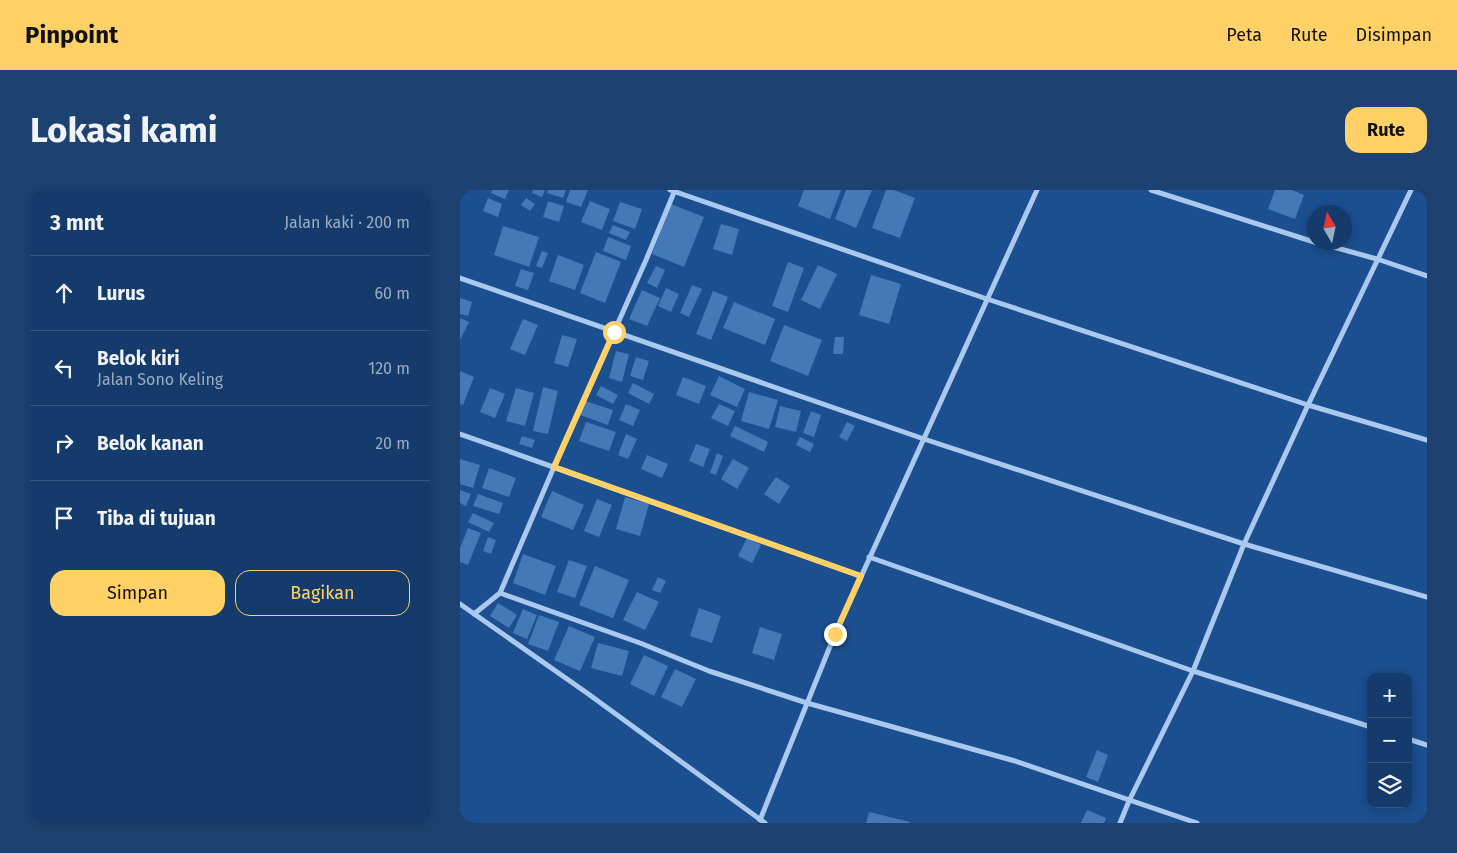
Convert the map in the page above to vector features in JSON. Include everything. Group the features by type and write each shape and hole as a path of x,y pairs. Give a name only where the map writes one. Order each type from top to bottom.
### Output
{"street":[{"path":"474,614 500,593 614,332 673,190 987,299 1308,405 1427,440"},
{"path":"460,604 587,693 762,821 807,703 869,557 1037,190"},
{"path":"1151,190 1307,239"},
{"path":"1120,823 1193,671 1244,544 1411,190"},
{"path":"1344,250 1427,276"},
{"path":"460,278 924,439 1244,544 1427,597"},
{"path":"460,434 861,576"},
{"path":"869,557 1193,671 1367,726"},
{"path":"500,593 640,643 709,671 807,703 1015,762 1197,823"},
{"path":"1412,740 1427,745"}],"building":[{"path":"492,190 509,190 505,199 491,193"},
{"path":"533,190 545,190 542,197 532,193"},
{"path":"548,190 566,190 563,198 547,193"},
{"path":"570,190 588,190 581,207 566,202"},
{"path":"804,190 841,190 830,219 798,206"},
{"path":"846,190 872,190 856,228 835,219"},
{"path":"886,190 894,190 915,198 900,238 872,228"},
{"path":"1275,190 1292,190 1304,195 1295,219 1268,209"},
{"path":"488,198 502,204 498,217 483,211"},
{"path":"526,198 535,204 530,211 521,205"},
{"path":"548,201 564,206 559,222 543,217"},
{"path":"590,201 610,209 602,230 581,222"},
{"path":"620,202 642,209 635,229 613,221"},
{"path":"671,204 704,217 684,267 652,254"},
{"path":"721,224 739,229 732,255 713,249"},
{"path":"613,225 630,232 626,240 609,233"},
{"path":"503,226 539,237 529,267 494,255"},
{"path":"608,237 631,246 626,260 603,251"},
{"path":"542,251 548,253 542,268 536,266"},
{"path":"596,252 621,262 605,303 580,293"},
{"path":"558,255 584,265 575,290 549,281"},
{"path":"788,262 804,268 788,312 772,306"},
{"path":"818,265 837,274 820,309 801,300"},
{"path":"656,266 665,270 657,288 647,283"},
{"path":"521,269 534,273 528,290 515,286"},
{"path":"871,275 901,284 889,324 859,315"},
{"path":"692,285 702,289 689,317 680,313"},
{"path":"666,288 679,294 671,312 658,306"},
{"path":"642,290 660,298 647,326 629,319"},
{"path":"713,291 728,297 711,340 696,334"},
{"path":"460,298 472,302 468,316 460,314"},
{"path":"734,302 775,319 765,345 723,328"},
{"path":"460,318 469,322 460,340"},
{"path":"523,319 538,325 525,355 510,349"},
{"path":"784,325 822,340 808,376 770,361"},
{"path":"562,335 577,339 568,367 554,363"},
{"path":"835,337 844,337 843,354 833,354"},
{"path":"616,351 629,354 622,382 609,378"},
{"path":"636,357 649,361 643,380 630,376"},
{"path":"460,371 474,377 463,405 460,404"},
{"path":"719,376 745,389 737,407 710,395"},
{"path":"683,377 706,386 699,404 676,395"},
{"path":"633,383 654,394 649,404 628,393"},
{"path":"601,386 618,395 613,404 596,395"},
{"path":"543,387 558,391 548,434 533,431"},
{"path":"490,388 505,394 495,418 480,412"},
{"path":"516,388 534,393 525,426 506,421"},
{"path":"749,392 778,400 769,429 741,421"},
{"path":"585,401 613,410 608,425 580,415"},
{"path":"626,404 640,410 633,426 619,420"},
{"path":"719,404 735,411 728,426 711,418"},
{"path":"780,406 801,411 796,432 775,427"},
{"path":"811,411 821,415 814,437 803,433"},
{"path":"586,422 616,432 609,451 579,441"},
{"path":"847,422 855,426 847,441 839,437"},
{"path":"735,426 768,442 764,452 730,436"},
{"path":"626,434 637,439 628,459 618,455"},
{"path":"522,436 535,440 532,448 519,444"},
{"path":"800,437 814,444 810,452 796,445"},
{"path":"696,444 710,449 703,467 689,461"},
{"path":"717,453 723,456 716,475 710,473"},
{"path":"647,455 668,464 662,478 641,469"},
{"path":"460,459 480,465 473,488 460,484"},
{"path":"733,459 749,468 737,489 721,479"},
{"path":"489,468 516,478 509,497 482,488"},
{"path":"776,477 790,486 779,504 764,494"},
{"path":"460,490 471,494 466,506 460,503"},
{"path":"552,491 584,505 573,530 541,517"},
{"path":"478,494 503,503 499,514 473,506"},
{"path":"625,497 649,504 640,536 616,529"},
{"path":"597,499 612,505 599,537 584,531"},
{"path":"473,513 494,523 489,532 468,522"},
{"path":"468,528 481,533 468,565 460,562 460,548"},
{"path":"488,537 496,540 491,554 483,551"},
{"path":"747,538 761,545 752,563 738,556"},
{"path":"523,554 556,566 545,595 513,583"},
{"path":"569,560 587,566 575,598 557,592"},
{"path":"595,566 629,580 613,618 579,605"},
{"path":"658,577 666,581 660,593 652,590"},
{"path":"637,592 659,602 645,630 623,620"},
{"path":"498,603 517,615 509,628 490,616"},
{"path":"699,608 721,616 712,643 690,636"},
{"path":"523,609 537,615 527,639 513,633"},
{"path":"539,615 559,622 548,651 528,644"},
{"path":"569,626 595,637 580,671 554,660"},
{"path":"760,627 782,634 774,660 752,653"},
{"path":"598,643 629,651 622,676 591,668"},
{"path":"644,655 668,666 654,696 630,684"},
{"path":"675,669 696,679 682,707 661,697"},
{"path":"1097,750 1108,755 1098,782 1086,777"},
{"path":"1087,810 1106,818 1104,823 1081,823"},
{"path":"869,812 910,822 910,823 866,823"}],"route":[{"path":"614,332 554,467 861,576 835,634"}]}
